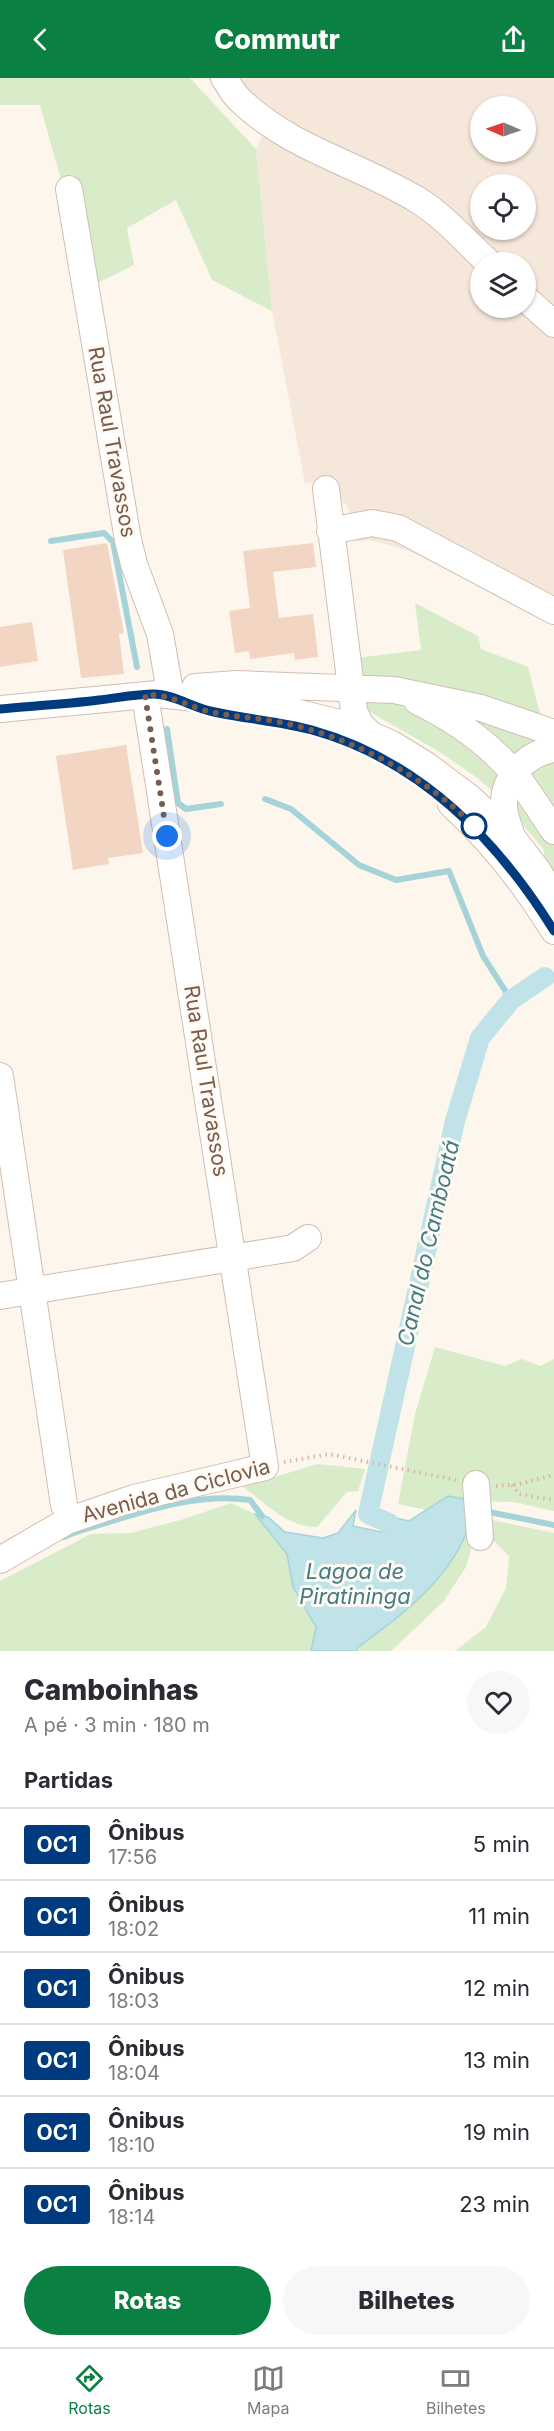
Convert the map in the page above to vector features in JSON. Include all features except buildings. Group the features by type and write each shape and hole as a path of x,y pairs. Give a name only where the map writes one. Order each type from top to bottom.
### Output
{"street":[{"path":"224,78 238,100 275,127 311,149 417,199 477,252"},
{"name":"Rua Raul Travassos","path":"69,189 128,540 134,564 160,634 157,693 234,1258 265,1467"},
{"path":"536,308 554,324"},
{"path":"326,489 354,711 360,724 371,735"},
{"path":"330,531 372,523 398,528 554,611"},
{"path":"0,709 237,684 350,687 394,690 481,708 554,733"},
{"path":"394,690 459,725 487,746 514,773 554,831"},
{"path":"157,693 299,711 328,718 392,744 449,781 512,837 538,871 554,898"},
{"path":"157,693 210,712 285,723 315,731 349,743 389,762 431,788 472,824 503,857 527,888 554,931"},
{"path":"512,837 504,806 505,789 514,773 524,763 536,755 554,749"},
{"path":"0,1076 64,1504"},
{"path":"0,1296 293,1248 308,1238"},
{"name":"Avenida da Ciclovia","path":"0,1560 67,1521 134,1498 265,1467"}],"path":[{"name":"Avenida da Ciclovia","path":"265,1467 329,1454 436,1475"},
{"path":"511,1485 519,1494 554,1500"}],"shaded area":[{"path":"207,78 554,78 554,622 407,550 369,540 355,542 348,506 333,498 331,481 305,483 272,311 256,149 262,136"}],"green space":[{"path":"0,78 190,78 256,149 272,311 212,280 176,200 127,228 134,265 91,286 40,105 0,105"},
{"path":"415,603 478,636 481,649 528,667 544,729 554,733 554,879 545,866 544,850 504,802 479,779 438,751 363,708 357,658 421,650"},
{"path":"435,1347 505,1366 522,1359 540,1366 554,1359 554,1511 514,1502 436,1502 426,1510 398,1504 415,1414"},
{"path":"317,1464 365,1469 358,1491 347,1492 317,1527 306,1526 287,1519 243,1487"},
{"path":"231,1503 255,1514 287,1554 293,1587 316,1627 311,1651 0,1651 0,1581 91,1534 131,1533 184,1519"},
{"path":"478,1517 554,1533 554,1651 455,1651 486,1627 506,1588 509,1556 494,1541 480,1537 474,1539 466,1567 443,1602 391,1651 357,1651 357,1648 393,1622 443,1573 472,1520"}],"water":[{"name":"Lagoa de Piratininga","path":"448,1496 475,1501 460,1547 432,1585 396,1619 357,1648 357,1651 311,1651 316,1627 293,1587 287,1554 255,1514 268,1517 285,1532 323,1538 338,1533 356,1510 353,1526 381,1532 396,1518 409,1521"}],"waterway":[{"path":"51,541 104,533 113,542 137,667"},
{"path":"167,729 178,803 186,809 221,804"},
{"path":"265,799 291,809 359,865 396,880 449,871 483,956 511,1000"},
{"name":"Canal do Camboatá","path":"389,1523 368,1514 455,1121 480,1038 511,1000 545,977"},
{"path":"64,1537 80,1530 143,1512 196,1500 232,1498 250,1500 262,1516"},
{"path":"484,1511 554,1525"}],"bus line":[{"name":"OC1","path":"0,709 156,694 210,712 285,723 349,743 389,762 431,788 466,817 503,857 527,888 554,931"}],"route":[{"path":"167,836 145,695 156,694 210,712 285,723 349,743 389,762 431,788 474,826"}]}
